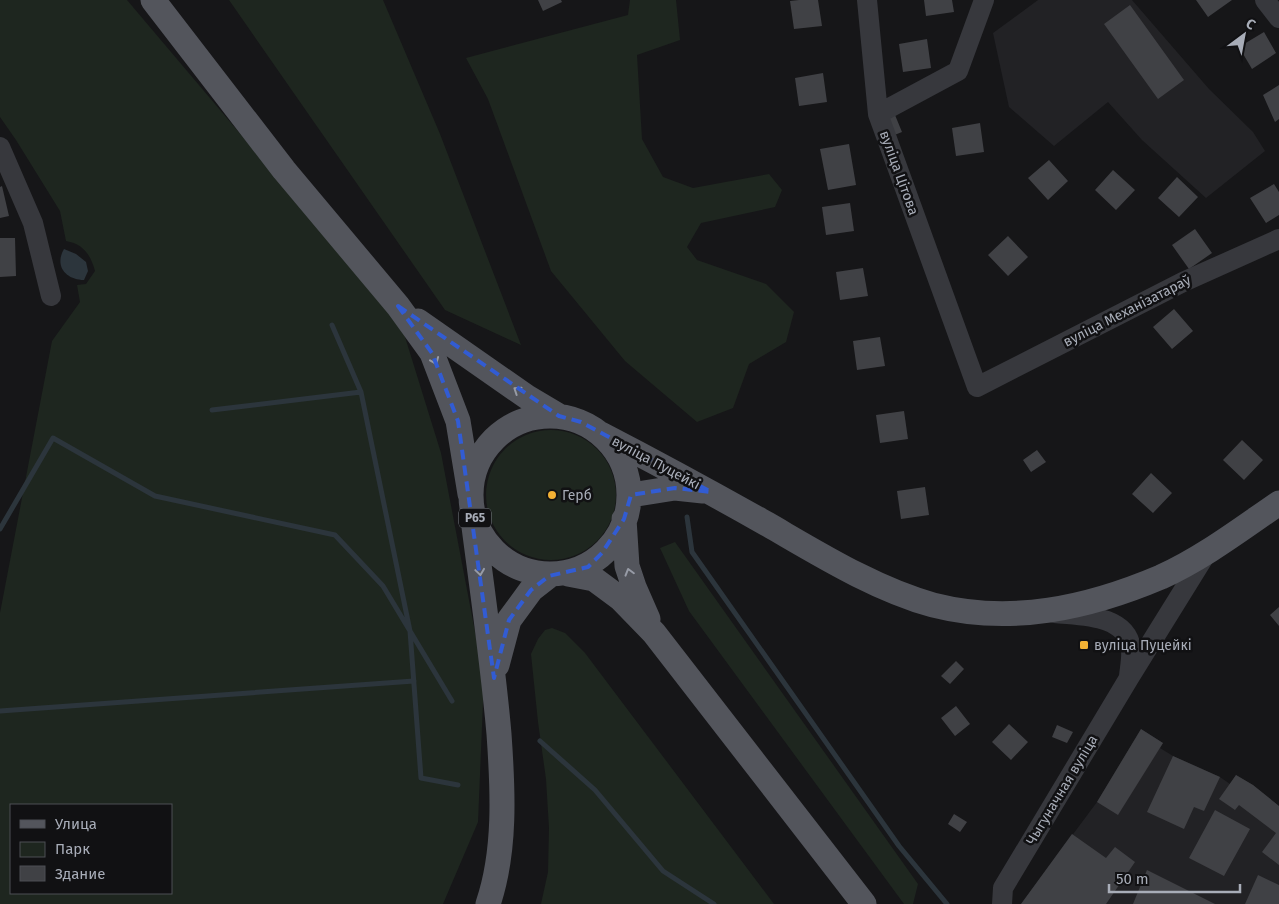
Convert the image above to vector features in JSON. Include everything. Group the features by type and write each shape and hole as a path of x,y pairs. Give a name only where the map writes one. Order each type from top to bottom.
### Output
{"main road":[{"path":"153,0 284,170 398,306 432,353 458,421 471,500"},
{"path":"398,306 460,352 559,416"},
{"name":"Р65","path":"488,904 498,864 502,810 494,678 471,500 474,472 483,452 498,436 516,423 537,417 559,416 581,422 601,434 617,451 624,465 631,495 624,519 613,540 588,567 559,575 531,590 508,620 494,678"},
{"name":"вуліца Пуцейкі","path":"601,434 711,492 858,574 932,604 964,610 1004,614 1044,612 1084,604 1119,593 1162,576 1206,554 1279,503"},
{"name":"вуліца Пуцейкі","path":"631,495 675,488 711,492"},
{"name":"Р65","path":"471,500 478,528 490,548 506,563 527,572 594,579 621,600 654,633 864,904"},
{"name":"Р65","path":"624,519 627,566 654,633"}],"street":[{"path":"867,0 878,114"},
{"name":"вуліца Цітова","path":"977,387 878,114 958,71 984,0"},
{"path":"1266,0 1279,18"},
{"path":"0,147 33,223 51,296"},
{"name":"вуліца Механізатараў","path":"977,387 1183,282 1279,239"},
{"name":"Чыгуначная вуліца","path":"1002,904 1004,888 1129,678 1206,554"},
{"path":"1044,612 1095,618 1108,621 1120,628 1128,637 1131,648 1129,678"}],"highlighted area":[{"path":"398,306 559,416 581,422 711,492 675,488 631,495 624,519 602,553 588,567 549,576 531,590 509,620 494,678 458,421 432,353"}],"shaded area":[{"path":"1038,0 1132,0 1209,89 1253,132 1265,151 1206,198 1142,140 1108,102 1054,146 1009,107 993,33"},
{"path":"64,249 76,254 86,262 88,271 84,280 72,278 64,271 60,261"},
{"path":"1141,729 1163,743 1160,748 1173,756 1220,777 1230,784 1236,775 1253,785 1279,806 1279,904 1021,904 1097,802"}],"green space":[{"path":"0,0 127,0 401,324 441,453 484,679 478,822 443,904 0,904 0,613 52,341 80,302 77,285 86,284 95,271 86,252 78,245 66,241 60,211 0,117"},
{"path":"229,0 383,0 440,134 521,345 445,310"},
{"path":"630,0 676,0 680,40 637,55 642,139 663,177 693,188 769,174 782,190 775,207 701,223 687,247 697,260 766,284 794,312 786,342 749,364 733,408 697,422 625,361 551,271 488,99 466,58 628,15"},
{"path":"551,430 564,431 576,435 597,449 611,470 615,482 615,508 611,520 597,541 576,555 564,559 551,560 538,559 526,555 505,541 491,520 487,508 486,495 487,482 491,470 505,449 526,435 538,431"},
{"path":"675,542 918,884 913,904 904,904 689,611 660,548"},
{"path":"552,628 565,633 585,653 774,904 541,904 548,872 549,828 546,779 531,654 538,639 545,630"}],"building":[{"path":"538,0 561,0 562,2 543,11"},
{"path":"818,0 822,26 794,29 790,1"},
{"path":"924,0 952,0 954,12 926,16"},
{"path":"1196,0 1232,0 1208,17"},
{"path":"1130,5 1184,80 1158,99 1104,24"},
{"path":"1264,32 1276,53 1252,69 1239,47"},
{"path":"927,39 931,68 903,72 899,44"},
{"path":"823,73 827,102 799,106 795,78"},
{"path":"1279,85 1279,119 1275,122 1263,95"},
{"path":"895,115 902,132 892,136 885,119"},
{"path":"980,123 984,152 956,156 952,128"},
{"path":"849,144 856,185 828,190 820,149"},
{"path":"1049,160 1068,181 1048,200 1028,178"},
{"path":"1113,170 1135,190 1116,210 1095,190"},
{"path":"1177,177 1198,197 1179,217 1158,198"},
{"path":"1274,184 1279,192 1279,215 1266,223 1250,198"},
{"path":"2,186 9,216 0,218 0,187"},
{"path":"850,203 854,231 826,235 822,207"},
{"path":"1195,229 1212,253 1189,269 1172,245"},
{"path":"1008,236 1028,257 1008,276 988,255"},
{"path":"0,238 15,238 16,276 0,277"},
{"path":"863,268 868,296 840,300 836,272"},
{"path":"1174,309 1193,331 1172,349 1153,327"},
{"path":"880,337 885,366 857,370 853,341"},
{"path":"904,411 908,439 880,443 876,415"},
{"path":"1242,440 1263,460 1244,480 1223,460"},
{"path":"1037,450 1046,462 1031,472 1023,460"},
{"path":"1151,473 1172,493 1153,513 1132,494"},
{"path":"925,487 929,515 901,519 897,491"},
{"path":"1279,607 1279,626 1270,615"},
{"path":"956,661 964,669 950,684 941,676"},
{"path":"956,706 970,724 955,736 941,718"},
{"path":"1009,724 1028,742 1011,760 992,742"},
{"path":"1057,725 1073,732 1067,743 1052,737"},
{"path":"1141,729 1163,743 1118,815 1097,802"},
{"path":"1173,756 1220,777 1204,811 1194,807 1184,829 1147,812"},
{"path":"1236,775 1253,785 1279,806 1279,865 1262,852 1276,833 1239,805 1235,810 1219,799"},
{"path":"1215,810 1250,829 1224,876 1189,858"},
{"path":"954,814 967,822 960,832 948,824"},
{"path":"1072,834 1106,858 1115,847 1135,862 1106,904 1021,904"},
{"path":"1147,870 1215,904 1133,904"},
{"path":"1258,875 1279,885 1279,904 1245,904"}],"waterway":[{"path":"212,410 361,392 332,325"},
{"path":"361,392 410,631 421,778 458,785"},
{"path":"0,529 53,438 155,496 335,535 383,586 452,701"},
{"path":"687,517 692,552 899,846 947,904"},
{"path":"0,711 414,681"},
{"path":"540,741 595,790 663,871 714,904"}],"place":[{"name":"Герб","path":"552,495"},
{"name":"вуліца Пуцейкі","path":"1084,645"}]}
